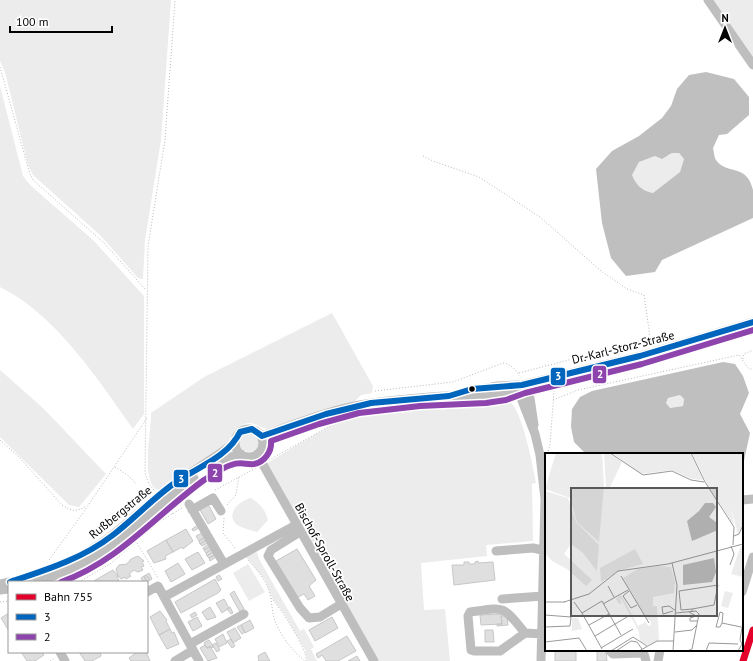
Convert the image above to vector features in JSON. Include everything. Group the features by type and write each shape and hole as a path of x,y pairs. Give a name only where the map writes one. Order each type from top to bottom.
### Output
{"street":[{"path":"708,0 753,65"},
{"name":"Dr.-Karl-Storz-Straße","path":"521,382 653,352 753,322"},
{"path":"262,436 326,414 371,403 449,396 499,394 513,391 521,382"},
{"path":"521,382 521,398 535,434 540,455 545,499 542,634 544,645 541,661"},
{"path":"244,430 256,430 262,436 263,446 257,454 249,457 241,454 235,442 238,435 244,430"},
{"name":"Rußbergstraße","path":"12,581 64,564 92,549 112,536 223,453 235,442"},
{"name":"Rußbergstraße","path":"40,581 68,572 96,557 116,543 161,498 226,458 241,454"},
{"name":"Bischof-Sproll-Straße","path":"257,454 298,529 374,661"},
{"path":"224,510 213,498 191,507 224,564"},
{"path":"743,500 753,498"},
{"path":"164,597 241,554 298,529"},
{"path":"298,529 271,550 268,556 300,608 309,618 320,617 341,604"},
{"path":"496,551 533,548 545,551"},
{"path":"743,589 753,557"},
{"path":"148,591 158,586 199,661"},
{"path":"502,599 543,596"},
{"path":"525,633 512,615 505,610 497,609 470,612 468,616 471,650 474,651 500,651 525,633 542,634"},
{"path":"175,661 192,647 244,614"},
{"path":"610,651 613,654 640,652 644,654 646,661"},
{"path":"658,661 660,651"}],"path":[{"path":"173,514 146,479 148,246 166,140 175,0"},
{"path":"0,67 28,171 33,180 103,242 147,290"},
{"path":"423,156 479,177 540,218 601,270 627,288 644,295 653,352"},
{"path":"518,374 650,338"},
{"path":"743,359 744,354 753,350"},
{"path":"553,400 578,390 739,355 748,368 753,370"},
{"path":"375,391 453,382 502,363 508,364 518,374 521,382"},
{"path":"540,455 547,452 550,445 554,391"},
{"path":"214,490 348,416"},
{"path":"48,570 47,564 147,418"},
{"path":"0,440 23,461 62,505 69,510 75,511 87,507"},
{"path":"114,466 129,476 136,484"},
{"path":"239,476 236,495 224,510 223,534 264,580 271,598 272,611 278,629 295,652 306,661"},
{"path":"81,581 110,564 158,523 173,514 191,507"},
{"path":"136,542 160,582 158,586"},
{"path":"271,598 284,614 304,652 306,661"}],"shaded area":[{"path":"0,0 171,0 161,140 145,240 143,279 138,278 101,236 33,175 28,165 5,72 0,61"},
{"path":"711,0 753,0 753,62"},
{"path":"706,72 734,79 749,97 749,115 727,134 719,135 713,148 715,159 720,164 736,170 746,176 750,182 753,190 753,218 662,260 655,272 626,276 611,258 602,223 596,169 612,151 639,136 662,118 671,106 677,89 689,75","holes":["672,153 679,153 684,159 680,172 653,193 643,189 635,182 632,175 639,162 655,156 662,159"]},
{"path":"0,86 23,176 30,185 93,240 144,296 144,414 133,429 74,349 39,314 20,299 0,287"},
{"path":"672,153 679,153 684,159 680,172 653,193 646,191 637,185 631,175 639,162 655,156 668,156"},
{"path":"332,313 373,386 372,393 361,395 354,402 267,429 255,424 246,423 236,431 230,443 162,490 155,488 150,481 148,471 151,413 204,377"},
{"path":"723,362 735,364 743,376 749,393 740,414 750,433 743,465 743,453 585,453 574,442 571,427 572,409 580,397 592,391","holes":["680,395 684,399 683,406 670,408 666,403 668,398"]},
{"path":"0,370 43,408 106,474 79,507 69,505 0,437"},
{"path":"680,395 684,399 683,406 670,408 666,403 668,398"},
{"path":"497,401 506,401 511,403 520,418 527,441 536,483 532,484 533,541 486,545 487,556 421,563 424,610 445,609 450,661 378,661 267,463 347,418 372,410 432,404 476,403 477,406 496,404"},
{"path":"245,432 253,432 259,438 259,446 253,452 245,452 239,446 239,438"},
{"path":"251,498 262,507 268,520 257,532 236,524 232,516 233,511 239,504"},
{"path":"257,552 259,559 300,631 304,629 314,647 311,649 317,661 307,661 305,650 285,615 272,598 265,580 246,557"},
{"path":"248,564 265,592 249,601 233,573"}],"building":[{"path":"208,504 216,519 208,524 199,508"},
{"path":"198,525 199,528 193,531 192,529"},
{"path":"186,529 193,541 183,549 182,547 173,552 166,540"},
{"path":"202,533 205,537 199,541 196,536"},
{"path":"205,537 206,540 200,544 199,541"},
{"path":"166,540 173,552 165,556 166,559 154,563 147,551"},
{"path":"206,540 208,543 202,546 200,544"},
{"path":"209,544 210,547 204,550 203,548"},
{"path":"210,547 212,549 206,553 204,550"},
{"path":"212,549 213,552 207,556 206,553"},
{"path":"297,549 316,580 309,586 315,596 308,600 304,594 296,598 276,561"},
{"path":"198,552 205,563 192,570 185,559"},
{"path":"213,552 215,555 209,558 207,556"},
{"path":"215,555 216,557 210,561 209,558"},
{"path":"138,556 144,561 142,562 144,566 141,567 143,570 138,572 134,570 129,574 131,576 126,579 125,577 121,579 118,576 116,569 119,565 127,564 131,559"},
{"path":"478,561 478,563 493,562 495,580 454,585 452,565 464,565 464,562 475,564 475,562"},
{"path":"178,563 185,574 171,582 165,571"},
{"path":"113,570 118,576 117,577 119,580 118,581 94,581"},
{"path":"149,573 152,579 150,580 146,575"},
{"path":"146,575 150,580 146,581 144,576"},
{"path":"219,575 222,579 218,581 216,577"},
{"path":"144,576 146,581 142,581 141,578"},
{"path":"215,579 221,590 218,593 181,613 175,602"},
{"path":"234,591 244,609 240,612 230,594"},
{"path":"224,599 229,608 222,613 216,603"},
{"path":"210,607 216,617 207,620 202,612"},
{"path":"230,607 233,613 231,614 227,609"},
{"path":"160,611 167,620 166,621 170,629 159,635 150,617"},
{"path":"195,612 197,615 192,618 190,615"},
{"path":"8,614 8,629 1,618"},
{"path":"501,614 502,624 481,625 480,615"},
{"path":"501,616 507,616 508,625 497,626 497,624 502,624"},
{"path":"197,617 202,626 193,631 188,622"},
{"path":"332,617 338,628 315,641 309,630"},
{"path":"250,620 254,628 245,633 241,625"},
{"path":"241,625 245,632 242,634 237,627"},
{"path":"235,628 241,638 233,643 227,632"},
{"path":"170,629 172,633 174,632 179,644 167,649 159,635"},
{"path":"485,630 493,630 494,642 485,642"},
{"path":"223,634 227,643 219,647 215,639"},
{"path":"347,636 356,651 338,661 326,661 322,655 318,658 316,654"},
{"path":"231,639 235,646 232,648 227,641"},
{"path":"209,640 214,647 207,648 204,643"},
{"path":"216,643 220,650 217,652 212,645"},
{"path":"205,645 207,648 210,646 217,658 208,661 200,648"},
{"path":"555,651 576,651 576,661 555,661"},
{"path":"597,651 606,651 607,661 597,661"},
{"path":"265,652 270,661 258,661 258,656"},
{"path":"22,653 43,653 44,655 35,661 27,661"},
{"path":"80,653 100,653 101,656 92,661 85,661"},
{"path":"136,653 146,653 150,661 131,661 129,658"},
{"path":"357,656 360,661 348,661"}],"rail line":[{"name":"755","path":"743,661 753,630"}],"transit line":[{"name":"3","path":"13,581 63,563 89,551 121,529 176,482 220,455 235,441 240,432 252,429 262,436 326,414 371,403 449,396 472,389 522,385 640,356 753,322"},
{"name":"2","path":"63,581 101,563 136,537 186,494 217,472 235,464 254,464 261,461 267,456 271,441 319,424 359,413 420,406 486,403 506,400 525,393 642,364 753,330"}]}
